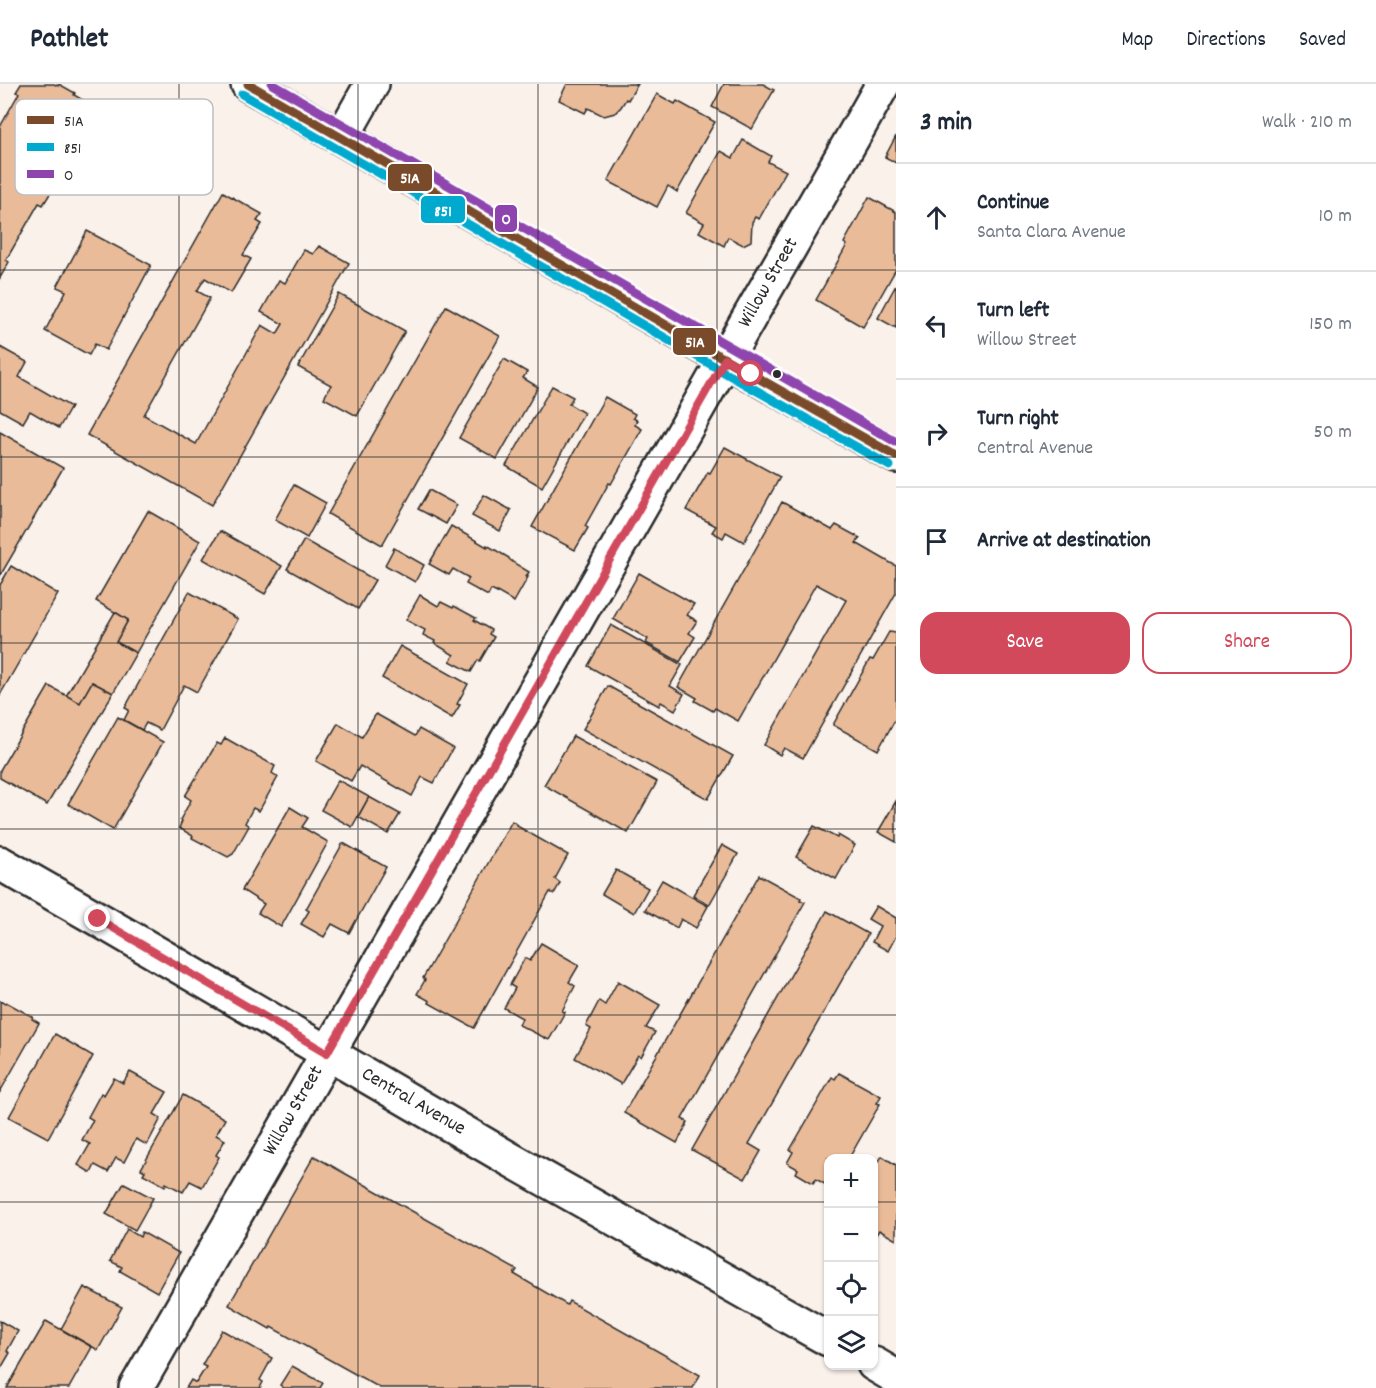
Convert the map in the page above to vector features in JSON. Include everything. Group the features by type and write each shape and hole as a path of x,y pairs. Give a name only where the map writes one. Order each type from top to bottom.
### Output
{"street":[{"path":"248,84 896,456"},
{"path":"342,137 372,84"},
{"name":"Willow Street","path":"136,1388 883,84"},
{"name":"Central Avenue","path":"0,863 506,1157 824,1337"},
{"path":"878,1367 896,1377"}],"building":[{"path":"21,84 58,86 59,84 81,99 16,99 19,93 16,92"},
{"path":"567,84 638,84 628,100 626,99 615,113 604,116 588,108 585,113 559,100"},
{"path":"724,84 763,84 774,90 752,129 712,107"},
{"path":"657,94 675,104 677,101 715,122 677,192 668,186 657,207 608,181"},
{"path":"15,100 15,195 49,195 43,205 39,203 6,260 9,262 0,278 0,127"},
{"path":"896,136 896,163 885,157"},
{"path":"743,140 771,156 768,162 786,171 759,219 755,217 752,222 751,241 743,245 728,237 724,246 699,232 704,223 686,213 721,151 733,158"},
{"path":"223,192 262,214 257,221 262,224 243,255 251,259 231,293 205,278 197,291 210,298 144,415 196,444 262,325 277,334 283,324 261,312 279,280 285,283 304,250 313,254 319,246 349,263 212,505 87,435"},
{"path":"869,197 896,212 896,269 863,327 816,300 847,245 844,243"},
{"path":"87,231 151,265 106,350 95,344 89,355 45,331 66,291 57,287"},
{"path":"896,285 896,328 878,318"},
{"path":"339,294 405,331 357,416 324,398 331,385 298,367"},
{"path":"446,306 500,336 382,545 328,514"},
{"path":"0,347 27,362 19,377 71,407 59,428 30,411 23,423 0,410"},
{"path":"504,359 527,372 523,378 538,387 497,459 459,438"},
{"path":"552,386 573,397 569,404 584,413 542,487 506,466"},
{"path":"605,397 635,414 633,418 637,420 635,425 642,429 585,526 588,528 575,550 532,527"},
{"path":"0,432 63,468 0,576"},
{"path":"725,447 780,477 744,542 726,532 723,538 712,532 716,526 686,510"},
{"path":"294,485 326,503 307,538 275,520"},
{"path":"429,490 457,505 446,524 418,509"},
{"path":"484,495 511,510 500,531 472,516"},
{"path":"782,502 832,530 836,525 860,538 856,543 896,566 896,593 803,758 784,748 780,755 764,745 846,600 816,584 738,721 715,708 713,711 695,701 697,698 678,687"},
{"path":"148,511 200,541 136,653 116,642 128,620 96,601"},
{"path":"451,526 487,547 487,545 529,572 514,602 491,590 488,596 466,584 469,578 453,569 449,575 429,564"},
{"path":"220,531 282,566 265,594 203,559"},
{"path":"304,540 375,580 358,609 287,569"},
{"path":"394,548 424,565 415,582 385,565"},
{"path":"11,566 58,594 0,695 0,585"},
{"path":"639,573 694,604 687,615 697,621 689,633 695,637 680,662 646,643 648,639 613,619"},
{"path":"189,592 238,619 197,692 184,685 160,730 146,723 142,730 124,720 129,710 125,708"},
{"path":"420,595 438,606 441,602 453,608 454,606 476,618 474,620 491,630 489,634 494,637 471,672 450,661 454,655 423,635 425,630 406,620"},
{"path":"115,612 128,620 116,642 136,653 113,693 92,682 80,703 66,696"},
{"path":"611,625 682,665 670,686 684,694 675,710 661,702 659,706 588,666"},
{"path":"889,632 896,633 896,718 878,750 833,725 870,659 873,660"},
{"path":"400,646 468,684 452,718 382,678"},
{"path":"92,682 113,693 47,805 0,778 0,770 49,686 80,703"},
{"path":"608,686 733,756 708,799 583,729"},
{"path":"376,714 415,736 419,729 453,748 434,783 422,777 412,796 360,766 351,781 316,761 338,723 362,737"},
{"path":"118,717 163,742 113,830 68,804"},
{"path":"573,736 657,782 628,833 544,785"},
{"path":"225,738 275,766 272,773 278,777 259,811 253,808 245,823 249,826 233,854 228,857 192,838 193,836 179,828 182,821 180,820 191,800 185,796 217,743 221,745"},
{"path":"338,780 369,797 352,827 321,810"},
{"path":"369,797 400,814 388,834 358,817"},
{"path":"896,801 896,842 878,832"},
{"path":"290,807 308,818 302,827 328,842 281,927 258,913 264,904 242,890"},
{"path":"512,821 568,855 555,879 560,883 554,894 550,892 474,1028 417,994 425,980 423,978"},
{"path":"814,826 837,838 838,835 855,845 836,879 796,857"},
{"path":"343,843 386,867 349,933 332,924 324,937 301,924 309,911 306,909"},
{"path":"722,845 738,854 709,905 693,895"},
{"path":"616,870 648,888 634,913 602,894"},
{"path":"759,875 805,902 682,1119 688,1122 677,1143 624,1113"},
{"path":"662,880 708,906 696,928 681,919 677,928 645,910"},
{"path":"876,906 896,918 896,936 888,951 872,942 880,926 868,919"},
{"path":"827,911 868,934 749,1144 761,1151 745,1179 692,1150"},
{"path":"541,943 579,965 569,982 575,986 562,1011 565,1012 549,1040 519,1025 522,1018 504,1008 515,988 510,985 525,958 530,961"},
{"path":"618,981 660,1005 646,1028 655,1032 641,1057 638,1055 621,1084 575,1058 591,1029 586,1026 599,1001 605,1005"},
{"path":"0,1001 33,1017 32,1019 39,1023 0,1092"},
{"path":"55,1034 93,1056 48,1138 9,1117"},
{"path":"130,1072 167,1092 154,1114 161,1118 147,1145 136,1139 124,1162 116,1158 108,1172 95,1165 91,1173 78,1165 90,1144 82,1140 93,1120 88,1117 101,1093 104,1095 114,1078 123,1083"},
{"path":"839,1073 881,1096 877,1103 880,1104 851,1154 824,1154 824,1184 816,1179 813,1183 796,1173 798,1169 787,1163 793,1152 790,1150 832,1077 835,1079"},
{"path":"183,1095 225,1119 216,1135 225,1140 216,1155 219,1157 202,1187 190,1181 183,1192 166,1183 165,1186 143,1174 145,1171 141,1169"},
{"path":"314,1156 517,1270 514,1274 567,1305 569,1301 700,1375 693,1388 380,1388 229,1305"},
{"path":"882,1156 896,1165 896,1240 879,1230 878,1232 878,1163"},
{"path":"124,1183 153,1198 135,1230 106,1214"},
{"path":"127,1229 140,1237 142,1232 179,1253 157,1292 120,1271 122,1267 110,1261"},
{"path":"84,1287 122,1307 98,1350 61,1329"},
{"path":"0,1321 18,1331 7,1351 10,1353 0,1370"},
{"path":"46,1321 92,1347 69,1388 7,1388"},
{"path":"222,1330 272,1358 260,1380 263,1382 260,1388 186,1388 191,1380 196,1383 206,1367 202,1365"},
{"path":"292,1366 323,1383 320,1388 284,1388 280,1385"}],"transit line":[{"name":"51A","path":"248,84 896,456"},
{"name":"O","path":"272,84 896,442"},
{"name":"851","path":"242,94 890,466"}],"route":[{"path":"98,919 327,1053 725,359 751,374"}]}
